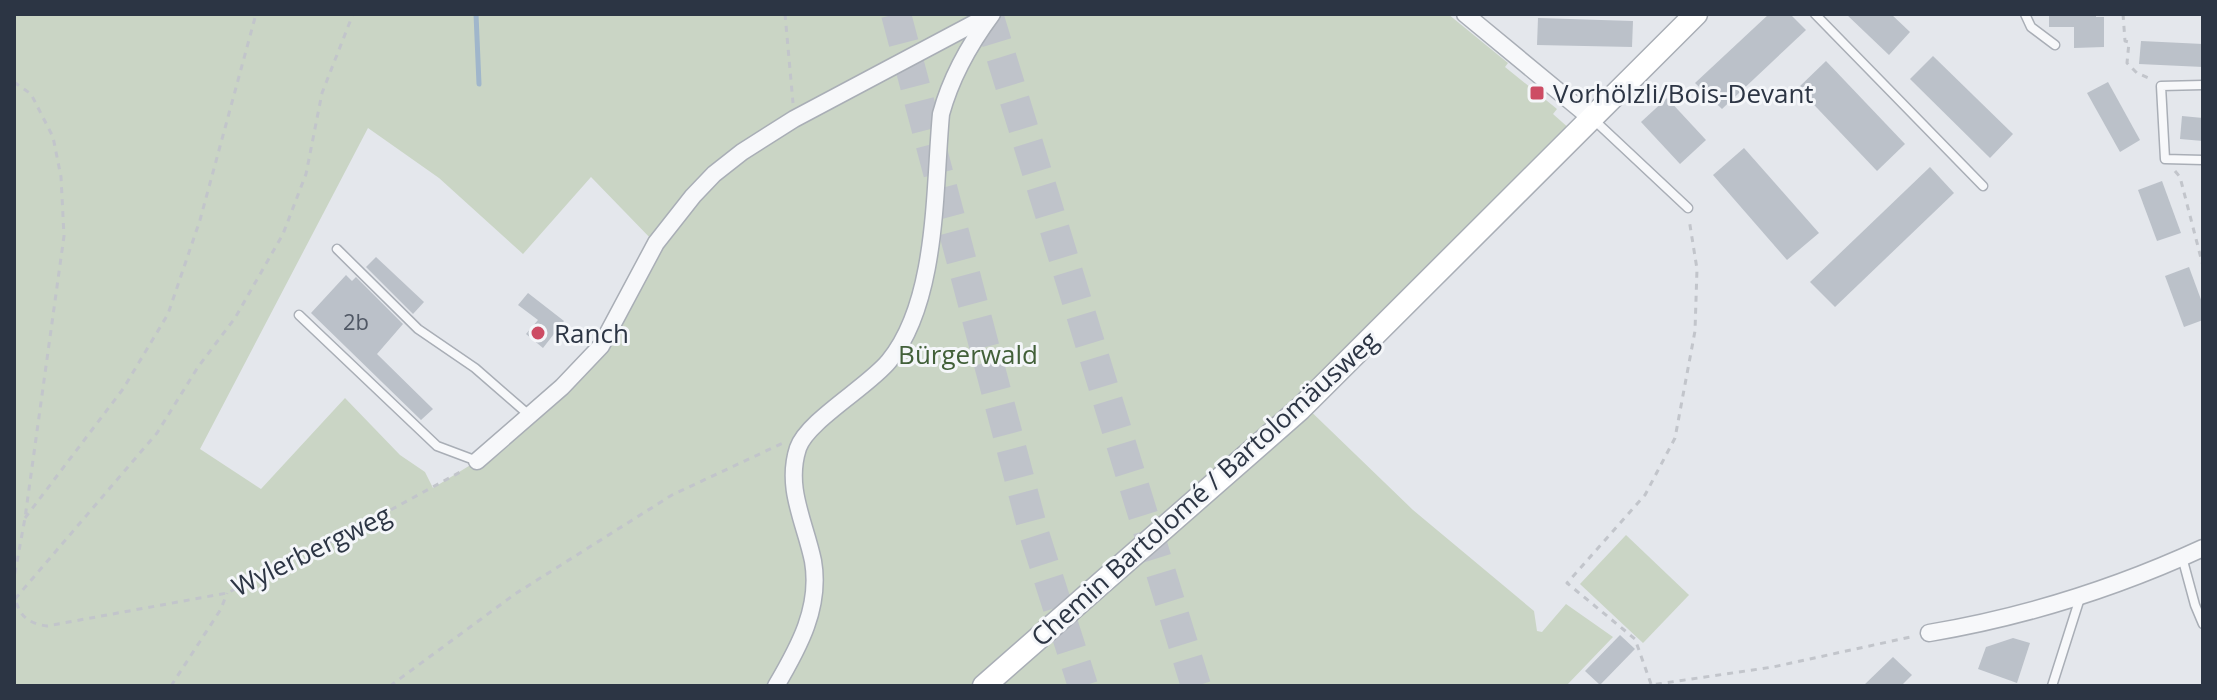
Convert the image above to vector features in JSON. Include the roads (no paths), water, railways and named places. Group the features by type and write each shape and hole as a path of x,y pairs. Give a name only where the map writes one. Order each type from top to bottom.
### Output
{"street":[{"path":"477,461 562,387 601,346 656,243 693,196 742,152 794,119 992,14"},
{"path":"776,686 810,621 814,592 813,562 794,495 793,469 799,444 830,413 868,383 890,360 906,336 919,306 926,271 941,114 947,92 970,43 992,14"},
{"path":"1465,14 1592,119"},
{"name":"Chemin Bartolomé / Bartolomäusweg","path":"984,686 1300,409 1696,14"},
{"path":"1929,633 1979,625 2080,597 2203,548"}],"lane":[{"path":"1815,14 1983,186"},
{"path":"2025,14 2031,27 2055,45"},
{"path":"2203,85 2161,86 2165,159 2203,160"},
{"path":"1592,119 1688,208"},
{"path":"337,249 418,329 475,368 529,416"},
{"path":"299,315 437,446 477,461"},
{"path":"2182,557 2203,624"},
{"path":"2052,686 2080,597"}],"waterway":[{"path":"476,14 479,84"}],"tunnel":[{"path":"896,14 1033,530 1083,686"},
{"path":"988,14 1196,686"}],"place":[{"name":"Vorhölzli/Bois-Devant","path":"1537,93"},
{"name":"Ranch","path":"538,333"}],"park label":[{"name":"Bürgerwald","path":"968,354"}]}
